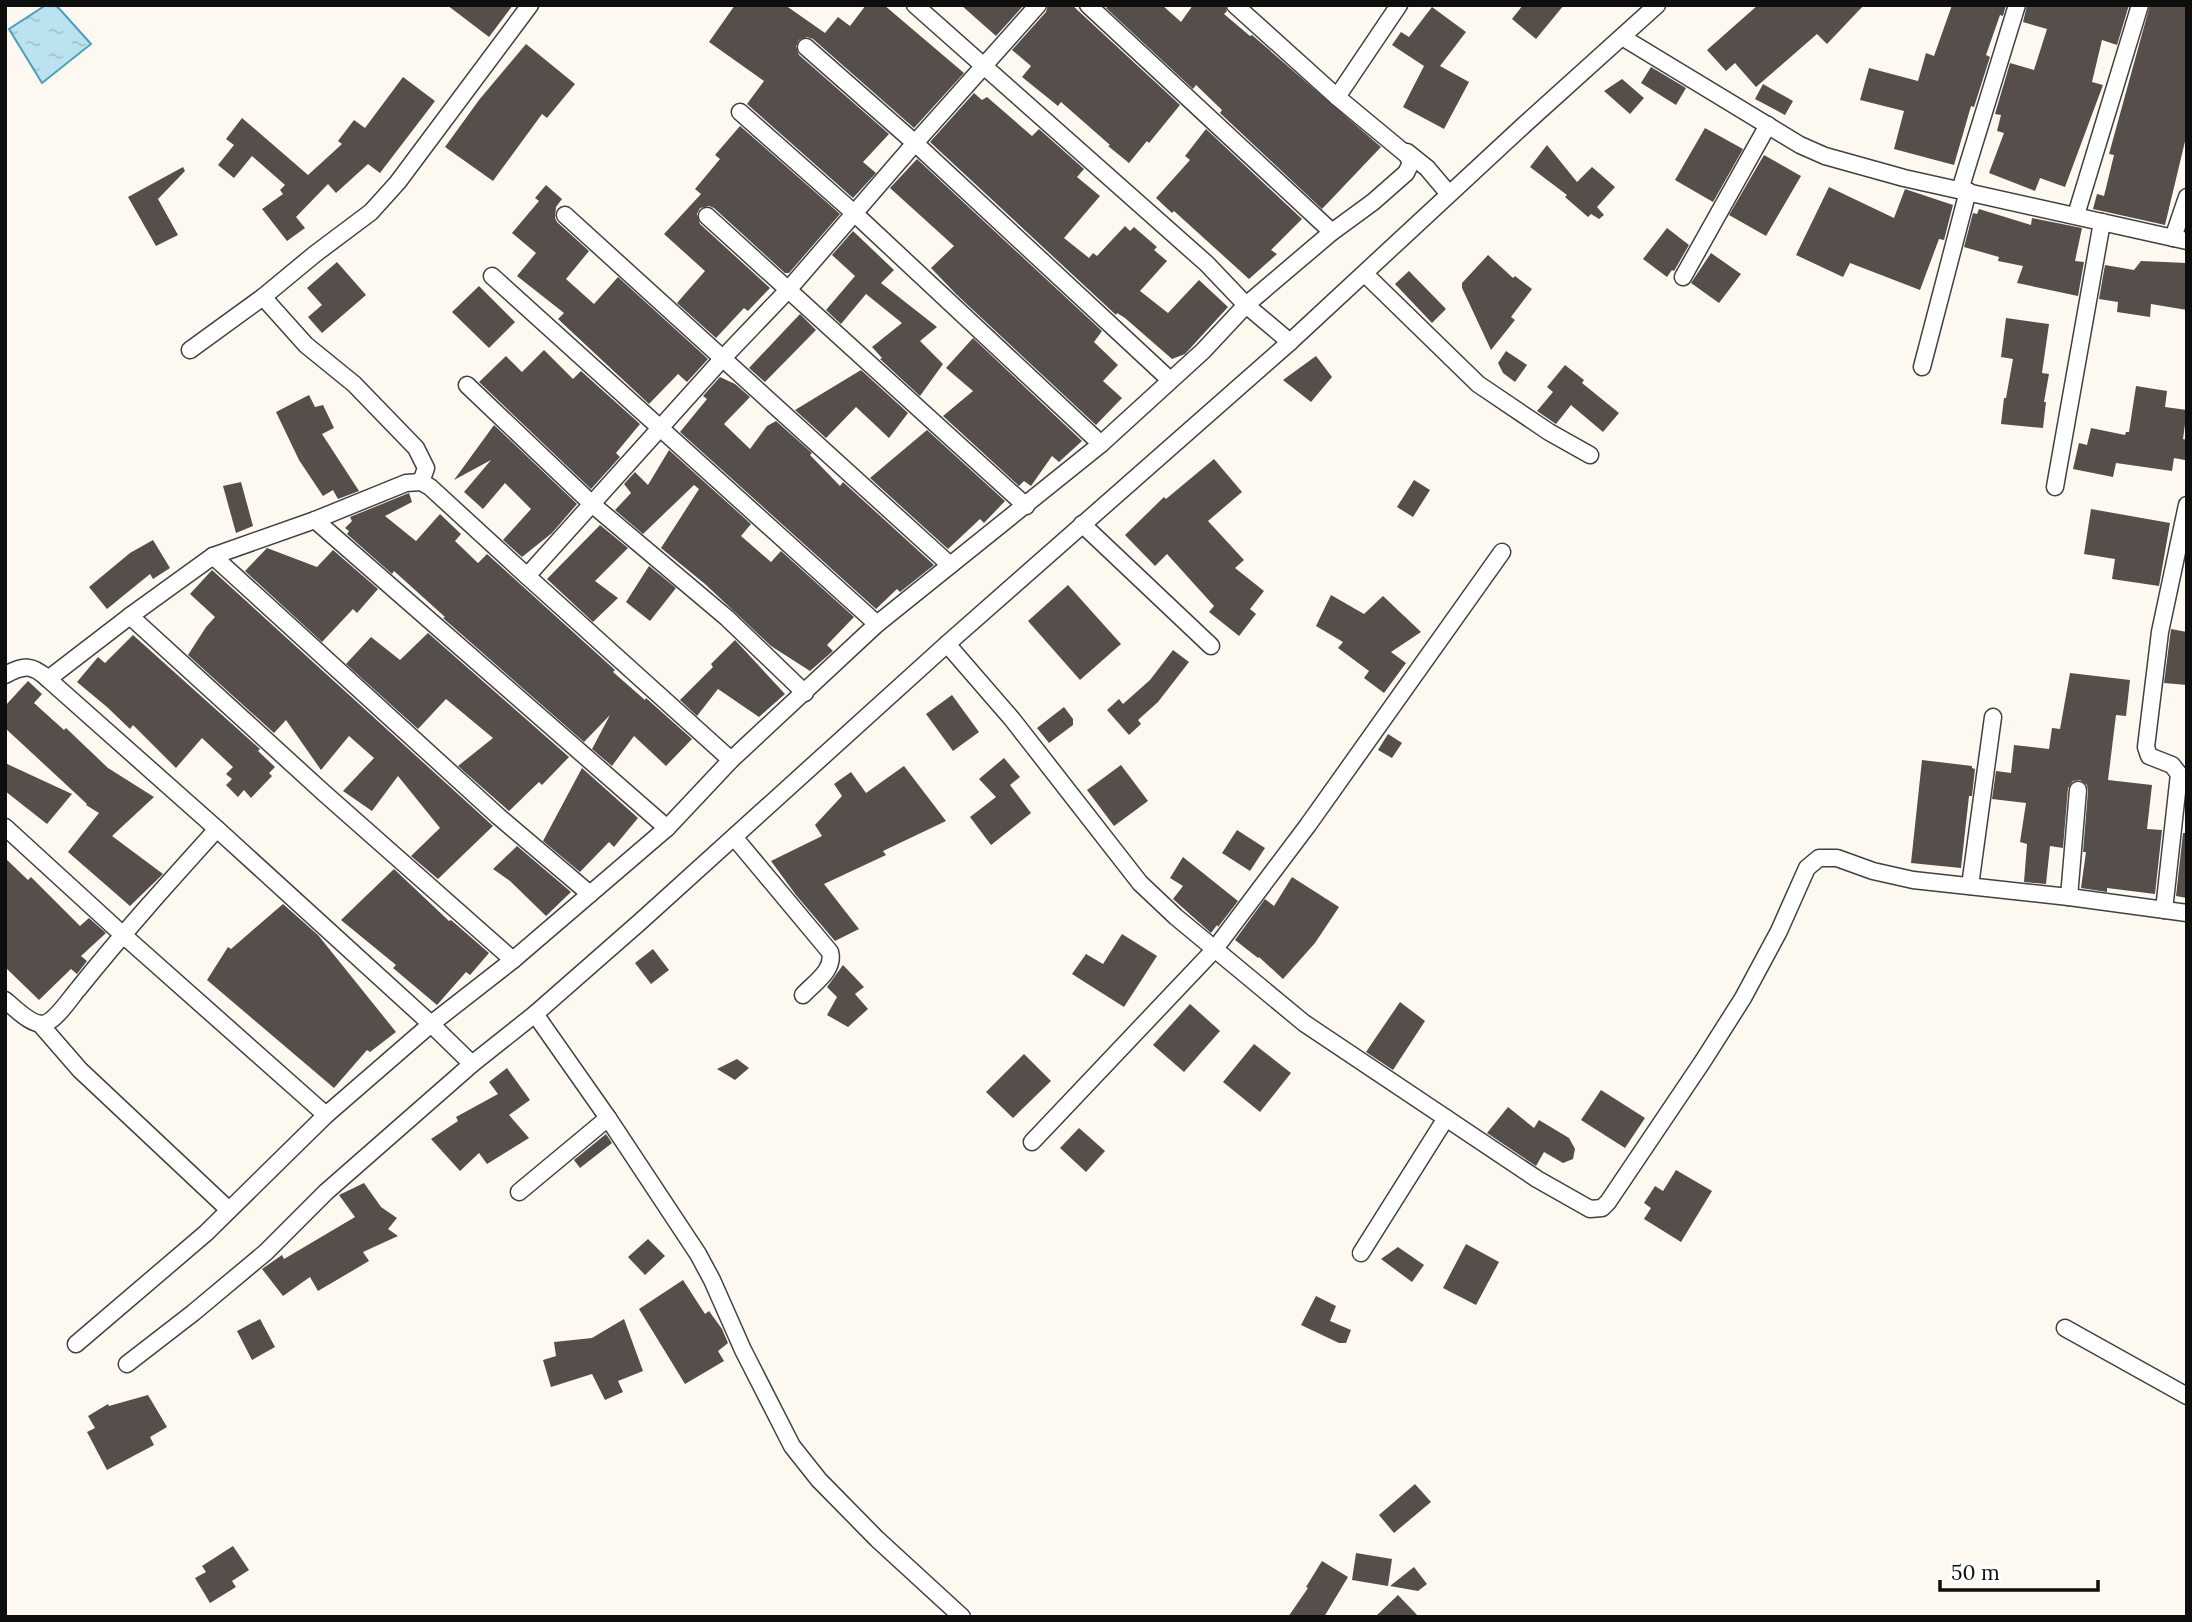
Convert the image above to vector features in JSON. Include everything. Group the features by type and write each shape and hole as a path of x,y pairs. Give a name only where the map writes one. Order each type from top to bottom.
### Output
{"street":[{"path":"190,350 263,297 371,212 530,5"},
{"path":"915,5 1207,264 1261,319 1286,338"},
{"path":"527,576 723,358 788,290 853,212 1038,5"},
{"path":"1088,5 1332,232"},
{"path":"1235,5 1337,97 1398,147 1418,159 1449,194"},
{"path":"127,1364 267,1252 326,1192 469,1061 535,1014 1286,338 1365,274 1657,5"},
{"path":"1922,367 1964,190 2017,5"},
{"path":"2076,215 2140,5"},
{"path":"1337,97 1395,7"},
{"path":"1622,37 1800,145 1825,156 1881,172 2180,240 2187,197"},
{"path":"806,47 915,143 1170,380"},
{"path":"740,112 853,212 1101,444"},
{"path":"1683,277 1768,125"},
{"path":"76,1344 206,1233 326,1115 437,1030 513,960 667,828 732,760 877,624 1101,444 1203,351 1247,305 1406,173 1410,161 1398,147"},
{"path":"565,215 950,565"},
{"path":"706,216 1026,506"},
{"path":"2055,487 2102,222"},
{"path":"1365,274 1478,384 1549,432 1590,455"},
{"path":"492,276 877,624"},
{"path":"263,297 306,345 354,384 416,449 426,468 421,482"},
{"path":"467,385 593,505 727,618 805,693"},
{"path":"48,679 213,556 406,484 421,482 732,760"},
{"path":"2164,909 2179,774 2172,765 2149,756 2146,747 2160,632 2187,505"},
{"path":"315,520 667,828"},
{"path":"1082,524 1211,646"},
{"path":"1032,1142 1214,950 1308,825 1502,552"},
{"path":"213,556 498,816 590,894"},
{"path":"130,616 513,960"},
{"path":"947,645 1012,719 1140,883 1214,950 1304,1023 1537,1179 1590,1209 1602,1208 1726,1027 1766,957 1812,861 1829,857 1897,877 2187,913"},
{"path":"5,675 23,667 40,671 217,829 469,1061"},
{"path":"1970,886 1993,717"},
{"path":"2069,897 2078,790"},
{"path":"5,827 326,1115"},
{"path":"5,1000 33,1022 49,1022 122,934 217,829"},
{"path":"734,837 830,951 830,967 803,995"},
{"path":"535,1014 698,1254 792,1446 819,1480 920,1580 962,1617"},
{"path":"40,1024 80,1070 229,1210"},
{"path":"519,1192 608,1118"},
{"path":"1362,1253 1446,1118"},
{"path":"2066,1328 2187,1396"}],"water":[{"path":"46,5 56,5 91,44 42,83 9,29"}],"building":[{"path":"447,5 513,5 489,37"},
{"path":"735,5 785,5 825,33 838,17 850,26 866,5 884,5 964,73 914,128 813,39 807,37 799,40 796,46 799,55 889,134 863,162 876,173 853,198 747,104 764,81 709,42"},
{"path":"961,5 1024,5 996,36"},
{"path":"1048,5 1072,5 1180,105 1129,163 1061,102 1058,106 1022,77 1031,66 1012,50 1046,12"},
{"path":"1109,5 1162,5 1181,22 1193,5 1225,5 1227,11 1224,14 1381,147 1322,209 1220,113 1222,110 1196,85 1193,89 1106,8"},
{"path":"1523,5 1564,5 1536,39 1512,19"},
{"path":"1758,5 1864,5 1827,44 1817,34 1756,87 1735,63 1726,71 1707,50"},
{"path":"1952,5 2006,5 1986,55 1990,57 1974,107 1971,106 1954,165 1894,149 1904,111 1860,100 1869,68 1918,81 1926,53 1934,56"},
{"path":"2027,5 2129,5 2117,45 2102,40 2092,82 2103,85 2065,187 2040,178 2035,191 1989,173 2004,133 1997,131 2001,115 1995,114 2010,63 2034,70 2047,29 2023,22"},
{"path":"2150,5 2187,5 2187,133 2165,225 2093,209 2097,194 2104,196 2114,155 2109,154"},
{"path":"1432,7 1466,32 1440,66 1469,82 1444,129 1403,107 1424,66 1392,45 1401,32 1409,37"},
{"path":"526,44 575,84 547,118 542,114 493,181 445,147 479,100"},
{"path":"1651,67 1686,88 1676,105 1641,83"},
{"path":"403,77 435,101 380,173 368,164 336,193 328,184 296,217 305,228 287,241 262,209 283,194 280,190 285,185 252,156 234,178 218,165 234,145 226,139 242,118 308,175 342,144 338,141 354,120 365,128"},
{"path":"1622,79 1644,98 1630,114 1604,91"},
{"path":"1763,84 1793,101 1785,115 1755,99"},
{"path":"974,93 982,100 987,97 1032,136 1039,129 1084,169 1077,177 1100,196 1064,238 1089,258 1093,253 1097,256 1125,226 1130,231 1134,227 1157,247 1154,250 1167,261 1140,291 1168,313 1199,280 1228,307 1185,354 1172,359 1125,318 1117,313 1116,315 930,142"},
{"path":"740,126 840,214 789,273 785,273 714,208 700,208 697,214 700,224 770,288 748,311 744,308 716,338 677,303 705,271 664,234 701,194 695,189 720,159 715,155"},
{"path":"1705,128 1743,149 1713,202 1675,180"},
{"path":"1206,129 1302,219 1271,250 1277,254 1249,279 1156,198 1190,160 1185,156"},
{"path":"1547,145 1577,182 1592,167 1615,187 1597,207 1604,215 1599,219 1591,214 1588,217 1565,197 1567,195 1530,167"},
{"path":"1764,155 1801,176 1766,236 1729,215"},
{"path":"917,159 1102,331 1094,342 1118,365 1103,381 1122,398 1096,425 931,268 954,246 890,188"},
{"path":"183,167 185,171 158,199 178,235 156,246 128,197"},
{"path":"546,185 562,199 556,207 557,222 589,251 566,279 594,304 618,277 708,359 687,382 678,374 649,404 558,319 564,313 517,276 536,253 512,233 539,201 535,198"},
{"path":"1829,187 1894,218 1905,189 1953,205 1944,240 1939,239 1920,290 1850,263 1843,277 1796,255"},
{"path":"1979,209 2031,225 2032,218 2082,228 2075,261 2084,262 2078,296 2017,283 2023,266 1998,261 1999,257 1964,247 1973,213 1977,214"},
{"path":"1667,228 1689,245 1674,271 1667,277 1643,259"},
{"path":"853,231 894,270 881,283 937,327 920,341 943,364 920,396 880,359 882,358 872,347 902,323 866,294 841,324 826,310 855,276 832,255"},
{"path":"1711,253 1741,274 1719,303 1691,283"},
{"path":"1488,255 1513,278 1515,276 1532,289 1511,317 1515,320 1491,350 1462,288 1462,283"},
{"path":"2141,261 2187,263 2187,310 2151,304 2150,317 2117,312 2118,302 2099,299 2105,265 2134,270"},
{"path":"337,262 366,295 322,333 308,317 322,305 307,288"},
{"path":"1409,271 1446,309 1432,323 1395,284"},
{"path":"479,286 515,322 489,348 452,312"},
{"path":"800,314 816,330 765,382 749,368"},
{"path":"2006,318 2049,324 2042,373 2049,374 2043,428 2001,424 2013,359 2001,357"},
{"path":"973,338 1082,441 1059,462 1052,456 1031,486 1024,481 1019,486 943,416 973,391 946,368"},
{"path":"544,350 573,379 581,371 640,424 616,453 620,457 591,489 479,382 506,356 522,372"},
{"path":"1506,351 1527,365 1515,382 1503,373 1498,363"},
{"path":"1316,356 1332,377 1311,402 1283,380"},
{"path":"1565,365 1584,380 1582,383 1619,413 1603,432 1571,405 1556,424 1537,411 1553,392 1547,387"},
{"path":"861,370 908,413 889,438 856,407 826,438 795,410"},
{"path":"720,377 735,384 750,397 724,424 750,449 767,426 776,421 812,453 810,455 840,486 843,482 934,565 900,592 897,589 876,609 680,432 707,399 703,396"},
{"path":"2136,386 2167,391 2165,407 2187,410 2183,439 2187,440 2185,460 2174,458 2172,471 2116,463 2113,477 2073,469 2079,443 2087,445 2091,428 2125,435 2129,432"},
{"path":"309,395 315,407 323,405 334,428 322,434 359,491 338,499 333,490 323,496 299,460 276,412"},
{"path":"494,425 577,504 552,533 522,557 503,540 531,509 505,483 483,509 464,492 491,460 454,480"},
{"path":"927,430 1005,501 984,523 980,519 948,549 870,478"},
{"path":"669,450 751,524 741,536 771,562 781,551 854,617 827,645 833,651 810,671 771,646 705,584 661,548 699,489 694,485 643,534 615,510 631,493 624,484 635,472 648,485"},
{"path":"1214,459 1242,492 1208,521 1244,560 1235,568 1264,591 1250,609 1256,614 1239,636 1209,612 1214,606 1167,554 1155,566 1125,535 1164,497 1166,499"},
{"path":"1414,480 1430,490 1413,517 1397,507"},
{"path":"241,482 253,526 236,533 223,486"},
{"path":"409,493 412,502 385,516 416,541 440,514 461,534 455,541 478,563 487,554 615,670 613,672 692,739 666,766 634,736 612,766 592,749 610,715 584,742 443,618 445,617 394,571 392,574 347,534 349,531 345,528 352,521 350,517"},
{"path":"2091,509 2170,523 2159,586 2112,579 2115,559 2084,554"},
{"path":"600,525 628,548 595,581 618,598 593,622 547,579"},
{"path":"153,540 170,568 153,579 150,574 107,609 89,587 130,553"},
{"path":"267,548 317,567 333,550 378,589 357,613 353,609 322,642 245,571"},
{"path":"649,566 676,588 650,621 626,602"},
{"path":"212,570 493,826 438,879 411,856 440,828 398,776 372,811 343,791 374,758 349,736 321,770 286,720 274,733 188,655 215,617 190,594"},
{"path":"1068,585 1121,644 1080,680 1028,621"},
{"path":"1331,595 1364,614 1383,596 1421,632 1391,652 1406,663 1384,693 1364,678 1369,671 1338,648 1343,642 1316,626"},
{"path":"2171,629 2187,632 2187,685 2164,683"},
{"path":"428,633 569,757 542,785 539,782 509,811 458,766 493,738 446,699 418,729 346,664 371,637 400,660"},
{"path":"133,635 260,749 258,751 275,767 269,773 272,776 251,798 244,790 238,797 226,785 232,779 226,774 233,767 202,738 176,768 133,725 130,729 77,682 98,657 105,663"},
{"path":"735,640 785,694 759,717 718,689 697,716 680,700"},
{"path":"1173,650 1189,662 1158,702 1138,720 1141,724 1129,735 1107,710 1119,699 1123,704 1150,680"},
{"path":"2070,673 2130,680 2126,716 2116,715 2108,780 2152,785 2147,829 2162,830 2155,894 2107,888 2107,892 2081,888 2086,852 2083,852 2088,791 2087,785 2080,780 2073,781 2068,788 2063,848 2050,846 2046,884 2024,882 2027,844 2020,842 2026,803 1992,799 1996,771 2011,773 2014,745 2049,749 2052,728 2060,729"},
{"path":"28,681 42,694 34,703 64,730 66,728 108,768 154,797 112,836 163,874 130,906 68,852 99,813 86,805 5,728 5,706"},
{"path":"952,695 979,732 953,751 926,714"},
{"path":"1064,707 1073,719 1073,725 1049,743 1037,728"},
{"path":"1388,734 1402,743 1392,758 1378,750"},
{"path":"1004,758 1020,777 1010,785 1031,813 991,845 970,817 996,797 979,779"},
{"path":"1922,760 1972,766 1975,769 1972,796 1969,796 1961,868 1911,863"},
{"path":"5,763 72,794 47,824 5,791"},
{"path":"1121,765 1148,801 1114,826 1087,790"},
{"path":"904,766 946,821 883,851 886,855 824,884 859,929 835,941 771,861 822,836 815,825 842,796 834,784 851,772 866,793"},
{"path":"582,768 638,818 614,847 609,842 580,872 543,841"},
{"path":"1237,830 1265,848 1250,871 1222,853"},
{"path":"2183,833 2187,833 2187,898 2176,896"},
{"path":"517,846 571,892 546,916 510,881 493,869"},
{"path":"1183,857 1238,901 1211,933 1173,899 1183,886 1170,878"},
{"path":"5,858 28,880 31,877 80,926 89,918 106,933 81,956 87,961 77,974 71,969 39,1000 5,967"},
{"path":"394,869 449,921 489,953 470,975 466,972 437,1005 393,968 396,965 341,920"},
{"path":"1292,877 1339,907 1315,943 1283,979 1235,940 1265,899 1274,906"},
{"path":"283,904 318,935 396,1032 370,1052 367,1050 334,1088 207,980 228,947 231,949"},
{"path":"1122,934 1157,956 1124,1007 1072,974 1086,954 1103,964"},
{"path":"653,949 669,970 651,984 635,963"},
{"path":"843,965 864,987 855,994 868,1009 848,1027 827,1015 837,997 827,987"},
{"path":"1400,1002 1425,1021 1393,1070 1366,1052"},
{"path":"1190,1004 1220,1031 1184,1072 1153,1045"},
{"path":"1254,1044 1291,1073 1260,1112 1223,1082"},
{"path":"1024,1054 1051,1081 1013,1118 986,1092"},
{"path":"737,1059 749,1068 735,1080 717,1069"},
{"path":"507,1068 530,1100 509,1115 529,1138 487,1164 479,1153 460,1171 431,1139 458,1121 456,1117 498,1094 489,1082"},
{"path":"1601,1090 1645,1118 1625,1148 1581,1120"},
{"path":"1508,1107 1534,1128 1539,1120 1569,1138 1575,1149 1573,1159 1563,1163 1544,1152 1536,1166 1487,1133"},
{"path":"1079,1128 1105,1151 1086,1172 1060,1148"},
{"path":"606,1134 612,1143 580,1168 574,1160"},
{"path":"1676,1170 1712,1191 1681,1242 1644,1219 1651,1208 1644,1203 1655,1186 1663,1191"},
{"path":"364,1183 381,1207 397,1218 388,1229 398,1236 363,1252 369,1261 318,1291 310,1277 283,1296 262,1269 282,1255 284,1259 355,1217 339,1195"},
{"path":"648,1239 665,1256 645,1275 628,1257"},
{"path":"1466,1244 1499,1262 1476,1305 1443,1288"},
{"path":"1398,1247 1424,1265 1412,1282 1381,1259"},
{"path":"683,1280 705,1314 709,1311 722,1329 728,1343 718,1351 724,1361 685,1384 639,1309"},
{"path":"1316,1296 1336,1306 1330,1321 1351,1330 1346,1343 1339,1343 1301,1325"},
{"path":"260,1319 275,1347 252,1360 237,1331"},
{"path":"624,1319 643,1371 618,1381 623,1392 605,1400 592,1374 551,1387 543,1360 556,1356 554,1342 592,1338"},
{"path":"148,1395 167,1427 150,1437 154,1445 107,1470 87,1432 95,1428 88,1416 108,1404 109,1406"},
{"path":"1415,1484 1431,1502 1394,1533 1379,1515"},
{"path":"233,1546 249,1570 232,1581 236,1587 210,1603 195,1578 206,1572 202,1566"},
{"path":"1356,1553 1392,1559 1388,1586 1352,1580"},
{"path":"1322,1561 1348,1577 1324,1617 1288,1617 1308,1588 1306,1587"},
{"path":"1414,1567 1427,1584 1418,1591 1390,1586"},
{"path":"1398,1595 1419,1617 1375,1617"}]}
